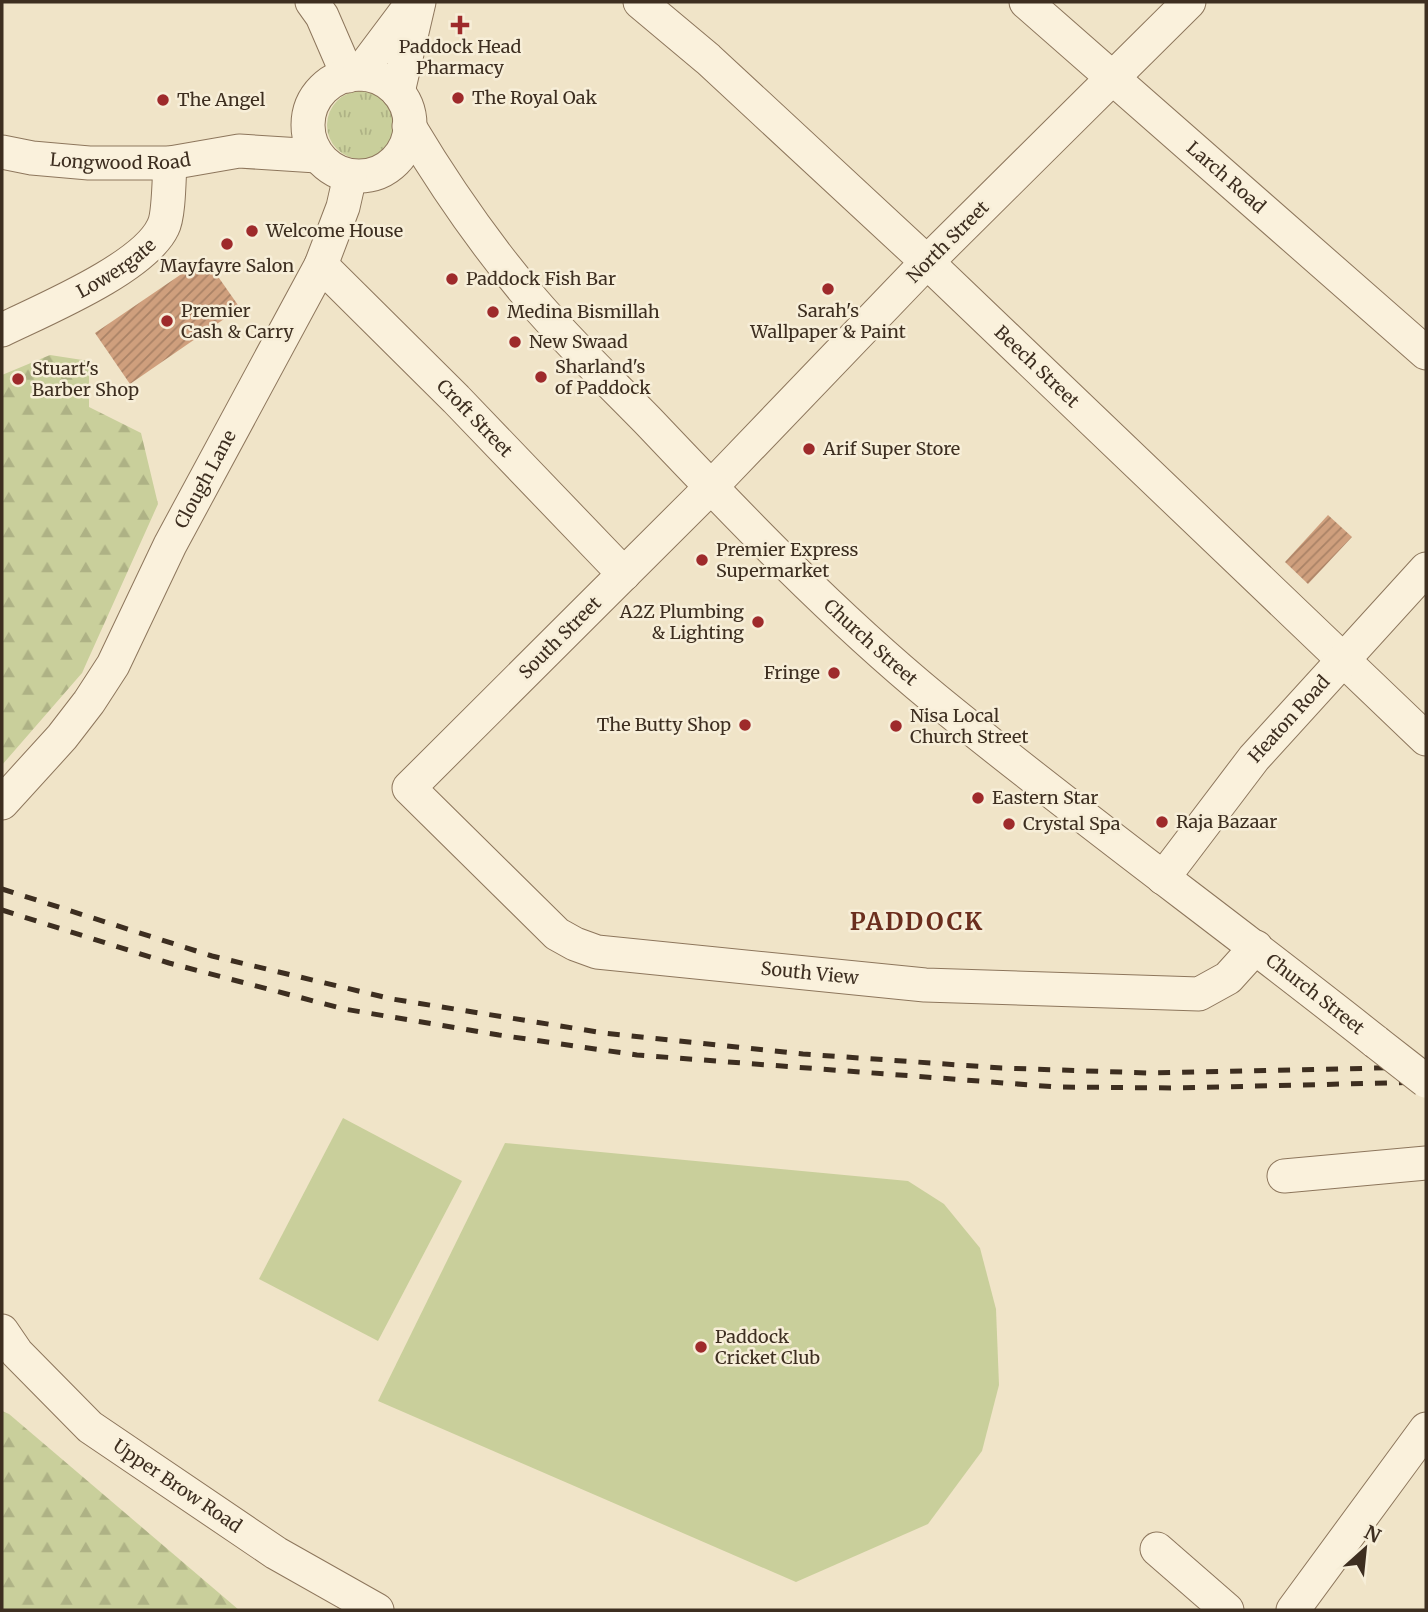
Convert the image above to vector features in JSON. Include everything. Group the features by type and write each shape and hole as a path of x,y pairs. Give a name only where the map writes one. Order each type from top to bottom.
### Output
{"street":[{"path":"312,2 353,75"},
{"path":"353,75 413,2"},
{"path":"398,92 419,2"},
{"name":"Beech Street","path":"640,2 708,59 927,262 1426,738"},
{"name":"Larch Road","path":"1026,2 1426,353"},
{"name":"North Street","path":"711,487 927,262 1189,2"},
{"path":"353,75 373,76 389,83 407,108 410,126 405,148 395,162 383,171 358,177 342,175 326,166 317,156 309,139 307,121 317,95 337,78 353,75"},
{"name":"Longwood Road","path":"239,151 307,121"},
{"name":"Church Street","path":"410,126 445,187 533,301 711,487 841,616 934,698 1426,1081"},
{"name":"Longwood Road","path":"2,152 32,158 89,163 170,163 239,151 317,156"},
{"name":"Lowergate","path":"2,330 110,274 145,249 164,226 170,163"},
{"path":"383,171 445,187"},
{"name":"Clough Lane","path":"2,803 43,777 113,665 181,526 321,265 343,207 350,176"},
{"name":"Croft Street","path":"321,265 456,399 624,573"},
{"name":"South Street","path":"409,788 711,487"},
{"name":"Heaton Road","path":"1163,878 1254,758 1426,569"},
{"name":"South View","path":"409,788 557,934 575,944 597,951 925,985 1199,994 1228,978 1256,947"},
{"path":"1284,1176 1426,1163"},
{"name":"Upper Brow Road","path":"2,1331 17,1353 90,1427 276,1553 377,1610"},
{"path":"1293,1610 1426,1429"},
{"path":"1157,1549 1227,1610"}],"green space":[{"path":"361,91 374,94 385,101 392,112 395,125 392,138 385,149 374,156 361,159 348,156 337,149 330,138 327,125 330,112 337,101 348,94"},
{"path":"50,355 89,361 89,407 141,433 158,504 82,673 2,765 2,375"},
{"path":"343,1118 462,1181 378,1341 259,1279"},
{"name":"Paddock Cricket Club","path":"505,1143 908,1181 944,1204 980,1248 996,1309 999,1385 982,1451 928,1524 796,1582 378,1401"},
{"path":"2,1411 9,1414 239,1610 2,1610"}],"building":[{"name":"Premier Cash & Carry","path":"205,258 240,308 130,384 95,333"},
{"path":"1328,515 1352,537 1308,584 1285,562"}],"railway":[{"path":"2,889 212,956 392,999 604,1033 803,1054 1002,1068 1148,1073 1426,1067"},
{"path":"2,910 169,963 344,1009 637,1055 1057,1087 1176,1088 1426,1082"}],"place":[{"name":"Paddock Head Pharmacy","path":"460,25"},
{"name":"The Royal Oak","path":"458,98"},
{"name":"The Angel","path":"163,100"},
{"name":"Welcome House","path":"252,231"},
{"name":"Mayfayre Salon","path":"227,244"},
{"name":"Paddock Fish Bar","path":"452,279"},
{"name":"Sarah's Wallpaper & Paint","path":"828,289"},
{"name":"Medina Bismillah","path":"493,312"},
{"name":"Premier Cash & Carry","path":"167,321"},
{"name":"New Swaad","path":"515,342"},
{"name":"Sharland's of Paddock","path":"541,377"},
{"name":"Stuart's Barber Shop","path":"18,379"},
{"name":"Arif Super Store","path":"809,449"},
{"name":"Premier Express Supermarket","path":"702,560"},
{"name":"A2Z Plumbing & Lighting","path":"758,622"},
{"name":"Fringe","path":"834,673"},
{"name":"The Butty Shop","path":"745,725"},
{"name":"Nisa Local Church Street","path":"896,726"},
{"name":"Eastern Star","path":"978,798"},
{"name":"Raja Bazaar","path":"1162,822"},
{"name":"Crystal Spa","path":"1009,824"},
{"name":"Paddock Cricket Club","path":"701,1347"}],"district":[{"name":"PADDOCK","path":"917,922"}]}
